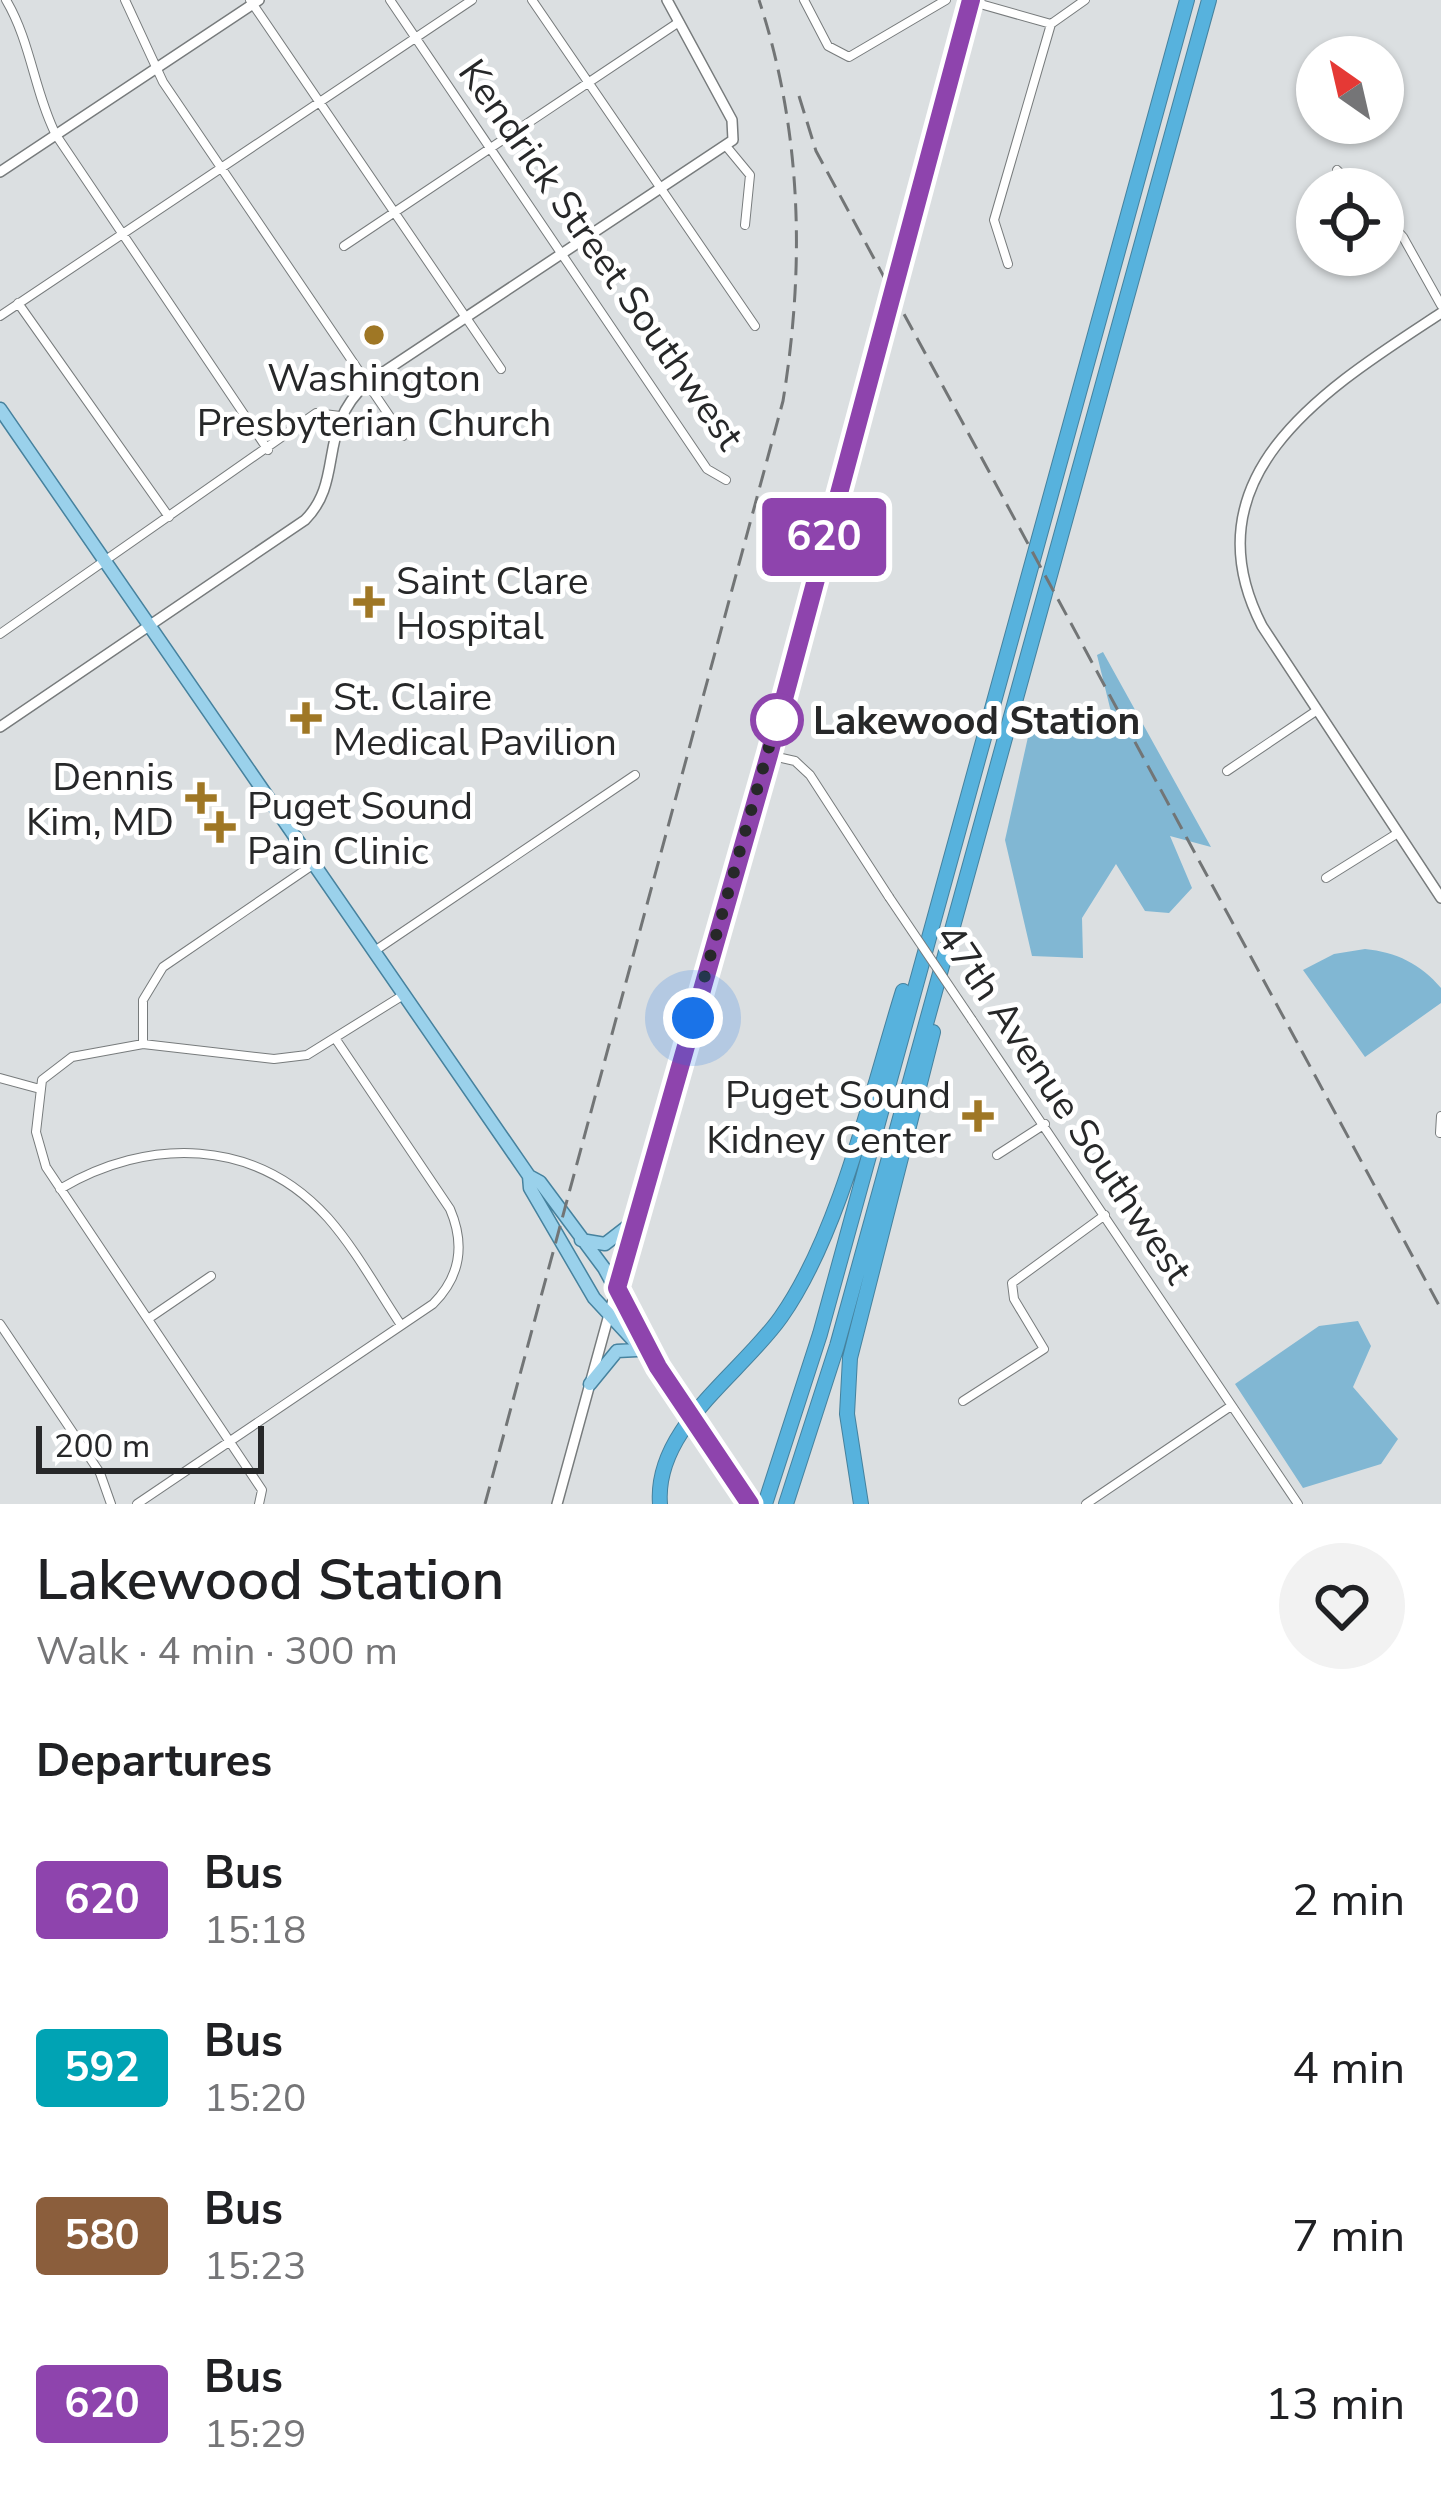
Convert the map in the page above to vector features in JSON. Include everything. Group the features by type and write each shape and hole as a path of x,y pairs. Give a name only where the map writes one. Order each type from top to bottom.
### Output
{"highway":[{"path":"765,1504 820,1334 1187,0"},
{"path":"786,1504 837,1346 1208,0"},
{"path":"660,1504 671,1446 766,1336 800,1287 933,914"},
{"path":"861,1504 847,1414 850,1358 932,1037 951,933"}],"main road":[{"path":"617,1288 769,755 969,0"},
{"path":"0,409 529,1176 540,1182 617,1288 645,1350"},
{"path":"529,1176 530,1188 560,1231 580,1276 608,1315 658,1367 750,1504"},
{"path":"581,1240 605,1244 636,1220"},
{"path":"590,1384 616,1351 645,1350"}],"street":[{"path":"7,0 23,35 36,93 56,135 268,450"},
{"path":"125,0 155,69 403,436"},
{"name":"Kendrick Street Southwest","path":"390,0 707,469 726,480"},
{"path":"0,316 472,0"},
{"path":"532,0 754,326"},
{"path":"0,727 316,508 340,416 367,383 733,140 734,125 667,0"},
{"path":"804,0 828,46 845,56 860,54 946,0"},
{"path":"969,0 1051,24"},
{"path":"1008,264 994,220 1051,24 1085,0"},
{"path":"0,172 254,1 318,103 501,369"},
{"path":"344,246 679,22"},
{"path":"726,146 750,175 745,225"},
{"path":"1404,239 1441,309 1324,392 1289,424 1256,480 1243,542 1257,615 1441,898"},
{"path":"18,303 169,518"},
{"path":"0,634 316,413 340,416"},
{"path":"1227,771 1316,711"},
{"name":"47th Avenue Southwest","path":"769,755 795,761 810,775 1298,1504"},
{"path":"376,950 634,775"},
{"path":"1326,878 1398,832"},
{"path":"143,1044 143,1000 164,967 316,863"},
{"path":"261,1502 262,1490 60,1189 38,1141 40,1089 47,1072 63,1060 143,1044 274,1059 307,1055 337,1041 405,994"},
{"path":"137,1504 433,1304 449,1284 460,1235 447,1203 337,1041"},
{"path":"0,1078 40,1089"},
{"path":"1440,1133 1441,1116"},
{"path":"997,1155 1045,1124"},
{"path":"60,1189 97,1168 146,1154 193,1152 249,1163 292,1186 322,1212 401,1325"},
{"path":"963,1401 1045,1347 1011,1286 1105,1215"},
{"path":"148,1319 211,1276"},
{"path":"557,1504 617,1288"},
{"path":"0,1324 100,1473 111,1504"},
{"path":"1086,1504 1231,1406"}],"shaded area":[{"path":"1103,652 1211,847 1170,836 1192,888 1169,913 1145,911 1116,864 1082,918 1083,958 1032,956 1005,840 1032,719 1056,710 1112,716 1097,655"},
{"path":"1365,949 1416,966 1441,988 1441,1003 1365,1057 1303,970 1334,954"},
{"path":"1358,1321 1371,1346 1353,1387 1398,1439 1381,1464 1303,1488 1235,1384 1319,1326"}],"railway":[{"path":"485,1504 783,401 795,300 795,199 784,99 759,0"},
{"path":"799,96 816,151 1441,1309"}],"bus line":[{"name":"620","path":"750,1504 658,1367 617,1288 769,755 971,0"}],"place":[{"name":"Washington Presbyterian Church","path":"374,335"},
{"name":"Saint Clare Hospital","path":"369,602"},
{"name":"St. Claire Medical Pavilion","path":"306,718"},
{"name":"Lakewood Station","path":"777,720"},
{"name":"Dennis Kim, MD","path":"201,798"},
{"name":"Puget Sound Pain Clinic","path":"220,827"},
{"name":"Puget Sound Kidney Center","path":"978,1116"}],"route":[{"path":"693,1018 781,704 777,720"}]}
